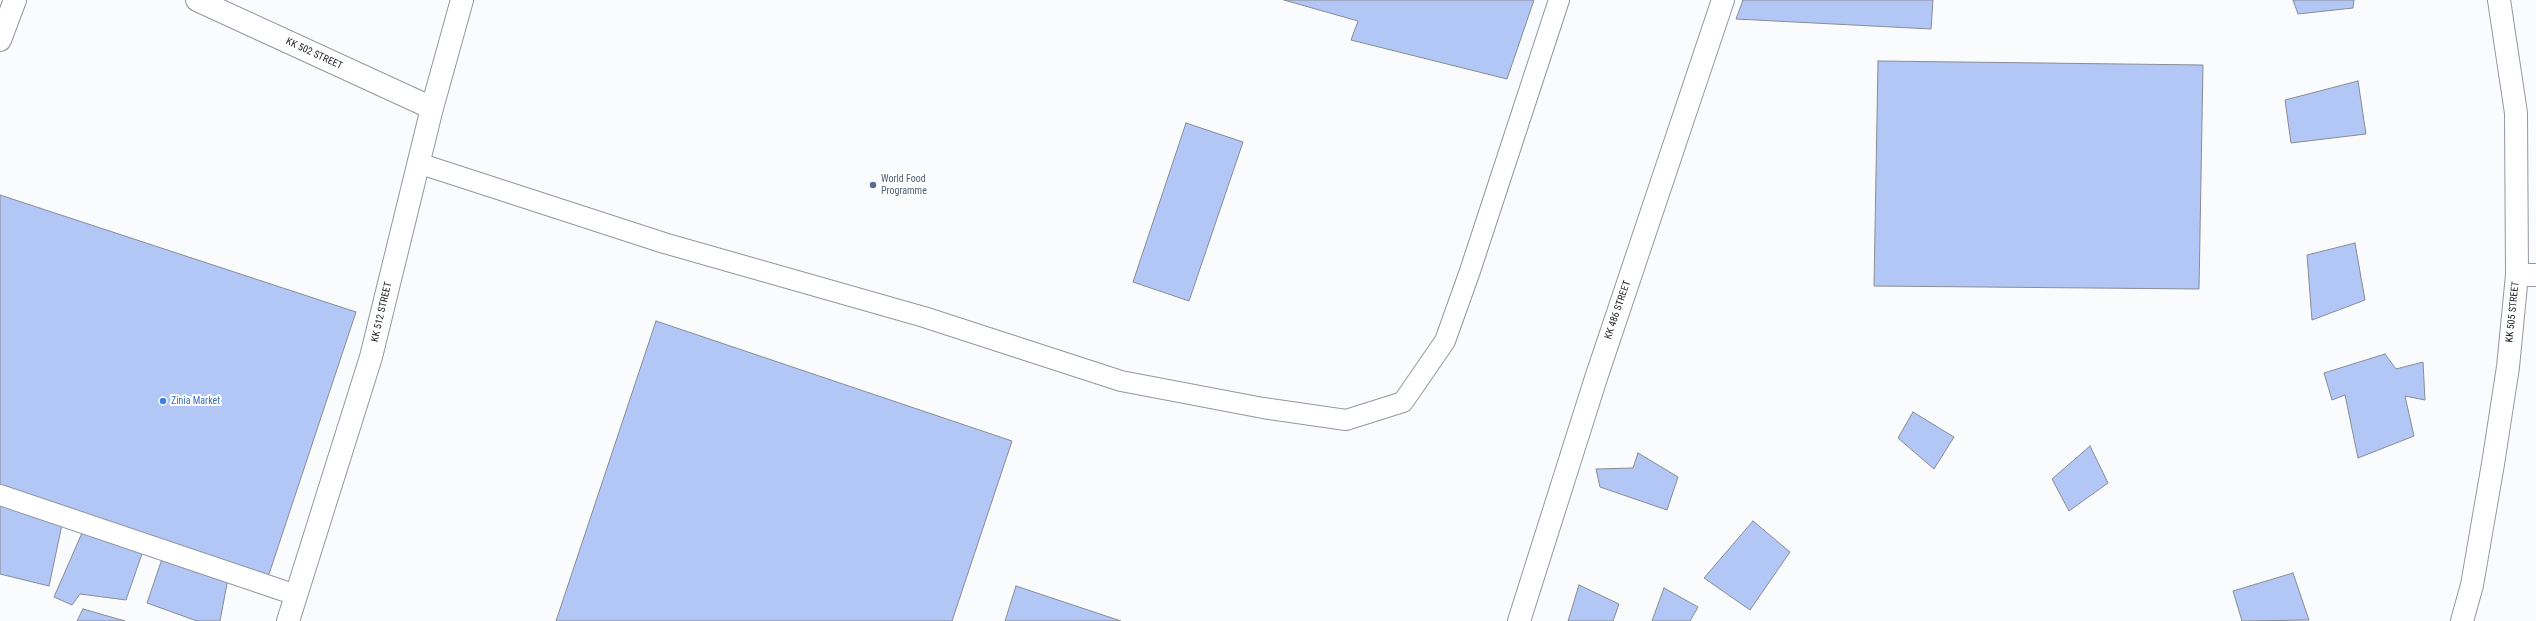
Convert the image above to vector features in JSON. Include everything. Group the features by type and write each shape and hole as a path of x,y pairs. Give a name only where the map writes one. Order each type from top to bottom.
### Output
{"street":[{"path":"0,40 16,0"},
{"name":"KK 502 STREET","path":"197,0 432,108"},
{"name":"KK 512 STREET","path":"288,621 371,357 432,108 462,0"},
{"name":"KK 486 STREET","path":"1519,621 1596,378 1723,0"},
{"name":"KK 505 STREET","path":"2462,621 2472,585 2508,367 2527,275 2516,113 2499,0"}],"lane":[{"path":"418,163 664,243 924,317 1120,381 1263,408 1346,420 1403,402 1445,341 1470,271 1558,0"},
{"path":"0,495 296,595"}],"building":[{"path":"1284,0 1534,0 1507,79 1351,40 1358,21"},
{"path":"1743,0 1933,0 1931,29 1736,19"},
{"path":"2293,0 2354,0 2353,8 2298,14"},
{"path":"1878,61 2203,65 2199,289 1874,286"},
{"path":"2358,81 2366,134 2291,143 2285,100"},
{"path":"1186,123 1243,142 1189,301 1133,282"},
{"name":"Zinia Market","path":"0,195 356,312 268,577 0,490"},
{"path":"2355,243 2365,300 2312,320 2307,255"},
{"path":"656,321 1012,441 952,621 556,621"},
{"path":"2385,354 2396,369 2423,362 2425,400 2405,396 2414,436 2358,458 2345,395 2332,400 2324,373"},
{"path":"1913,412 1954,437 1934,469 1898,438"},
{"path":"2090,446 2108,483 2069,511 2052,479"},
{"path":"1638,453 1678,477 1667,510 1600,487 1596,469 1633,468"},
{"path":"0,503 63,520 49,586 0,574"},
{"path":"1753,521 1790,552 1750,610 1704,578"},
{"path":"85,526 144,548 126,600 80,594 72,605 54,597"},
{"path":"164,553 229,573 220,621 197,621 147,603"},
{"path":"2293,573 2309,620 2242,621 2233,591"},
{"path":"1579,585 1619,604 1613,621 1568,621"},
{"path":"1016,586 1121,621 1005,621"},
{"path":"1664,588 1698,607 1690,621 1652,621"},
{"path":"83,609 125,621 77,621"}],"place":[{"name":"World Food Programme","path":"873,185"},
{"name":"Zinia Market","path":"163,401"}]}
